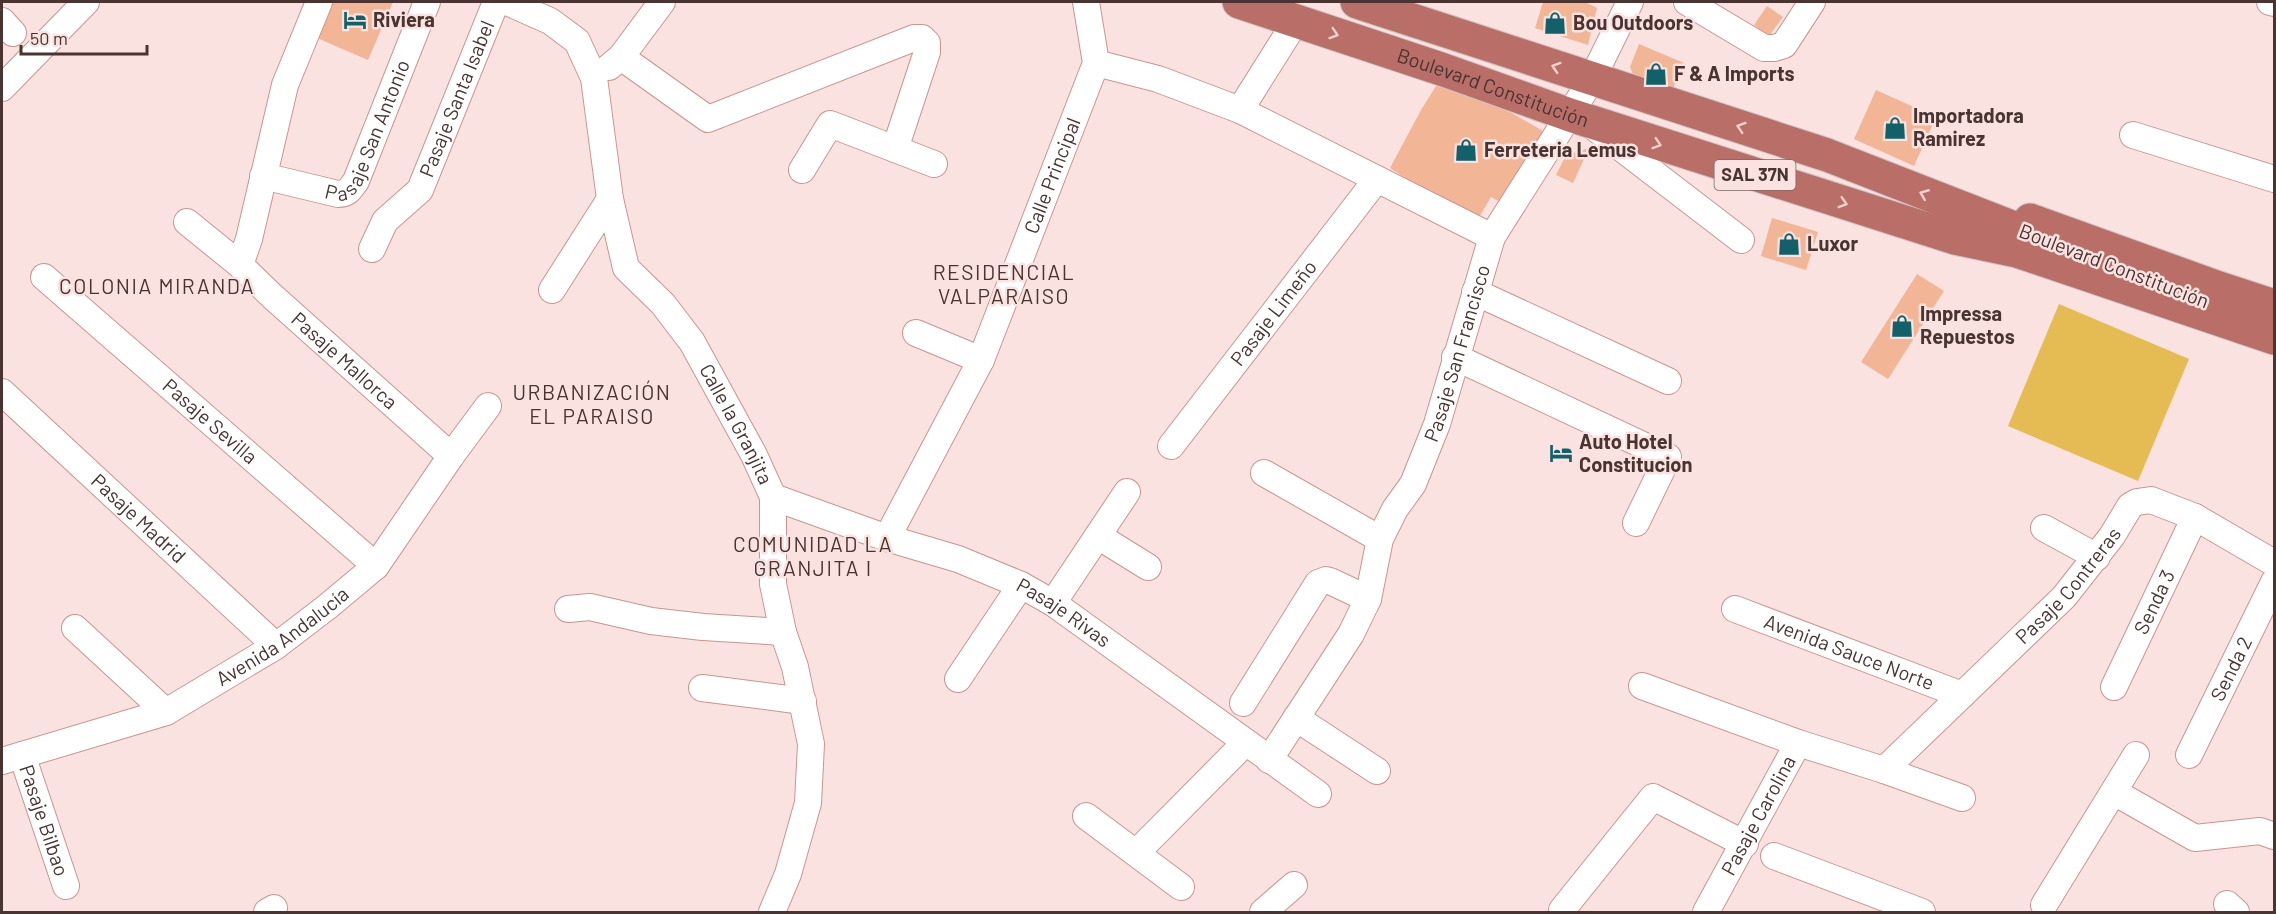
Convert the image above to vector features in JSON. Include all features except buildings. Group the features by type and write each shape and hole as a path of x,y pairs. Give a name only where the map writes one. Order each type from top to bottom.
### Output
{"highway":[{"name":"Boulevard Constitución","path":"1239,2 1444,70 1578,118 1955,238 2041,273 2274,353"},
{"name":"Boulevard Constitución","path":"1357,2 1827,155 1955,206 2274,324"},
{"name":"Boulevard Constitución","path":"1955,206 2022,218 2274,306"},
{"name":"Boulevard Constitución","path":"1955,238 2017,251 2274,338"}],"street":[{"path":"2,88 86,2"},
{"path":"240,265 249,239 285,85 319,2"},
{"name":"Pasaje San Antonio","path":"263,176 338,194 344,194 350,190 356,181 427,2"},
{"name":"Pasaje Santa Isabel","path":"372,249 385,221 420,190 496,2"},
{"name":"Calle la Granjita","path":"507,2 556,11 577,41 594,78 610,199 626,268 663,304 692,342 754,455 773,497 773,584 783,632 795,667 811,744 808,803 788,874 772,912"},
{"path":"594,78 621,57 662,2"},
{"path":"1086,2 1096,63 1158,79 1240,110 1492,237"},
{"name":"Pasaje San Francisco","path":"1269,760 1351,634 1368,599 1380,540 1395,509 1413,484 1437,424 1492,237 1578,118 1592,79 1630,2"},
{"path":"1687,2 1764,48 1784,45 1812,2"},
{"path":"1240,110 1296,21"},
{"path":"621,57 708,119 914,38 922,38 927,43 927,52 895,149"},
{"name":"Calle Principal","path":"887,538 981,360 1096,63"},
{"path":"1578,118 1741,240"},
{"path":"802,170 830,124 934,164"},
{"path":"2133,135 2274,179"},
{"name":"Pasaje Limeño","path":"1171,446 1377,179"},
{"path":"552,290 610,199"},
{"name":"Pasaje Mallorca","path":"187,222 240,265 451,456"},
{"name":"Pasaje Sevilla","path":"44,277 376,566"},
{"path":"1475,292 1668,381"},
{"path":"916,333 981,360"},
{"path":"1455,357 1668,457 1636,523"},
{"name":"Pasaje Madrid","path":"2,392 276,646"},
{"name":"Avenida Andalucía","path":"12,758 166,712 276,646 376,566 488,406"},
{"path":"1264,473 1380,540"},
{"path":"1053,603 1127,492"},
{"name":"Pasaje Rivas","path":"773,497 887,538 958,559 1021,585 1053,603 1318,794"},
{"name":"Pasaje Contreras","path":"1884,770 2064,597 2097,557 2130,507 2137,502 2151,500 2195,517 2274,562"},
{"name":"Senda 3","path":"2114,687 2195,517"},
{"path":"2044,528 2097,557"},
{"path":"1098,536 1148,567"},
{"path":"1243,704 1318,583 1330,581 1368,599"},
{"name":"Senda 2","path":"2189,755 2274,582"},
{"path":"958,679 1021,585"},
{"path":"568,609 590,607 662,622 783,632"},
{"name":"Avenida Sauce Norte","path":"1734,609 1962,695"},
{"path":"75,628 166,712"},
{"path":"1642,686 1798,743"},
{"path":"702,688 803,701"},
{"path":"1296,718 1377,771"},
{"path":"1136,853 1245,743"},
{"name":"Pasaje Carolina","path":"1706,912 1798,743 1962,798"},
{"path":"2044,905 2136,755"},
{"name":"Pasaje Bilbao","path":"12,758 66,886"},
{"path":"2114,792 2195,838 2260,831 2274,836"},
{"path":"1562,910 1653,797 1745,844"},
{"path":"1086,816 1181,887"},
{"path":"1774,856 1922,912"},
{"path":"1263,912 1294,885"}],"shaded area":[{"path":"2059,304 2189,359 2138,481 2008,426"}],"place":[{"name":"Riviera","path":"355,20"},
{"name":"Bou Outdoors","path":"1555,23"},
{"name":"F & A Imports","path":"1656,74"},
{"name":"Importadora Ramirez","path":"1895,128"},
{"name":"Ferreteria Lemus","path":"1466,150"},
{"name":"Luxor","path":"1789,244"},
{"name":"Impressa Repuestos","path":"1902,326"},
{"name":"Auto Hotel Constitucion","path":"1561,453"}],"district":[{"name":"RESIDENCIAL VALPARAISO","path":"1004,285"},
{"name":"COLONIA MIRANDA","path":"157,287"},
{"name":"URBANIZACIÓN EL PARAISO","path":"592,405"},
{"name":"COMUNIDAD LA GRANJITA I","path":"813,557"}]}
